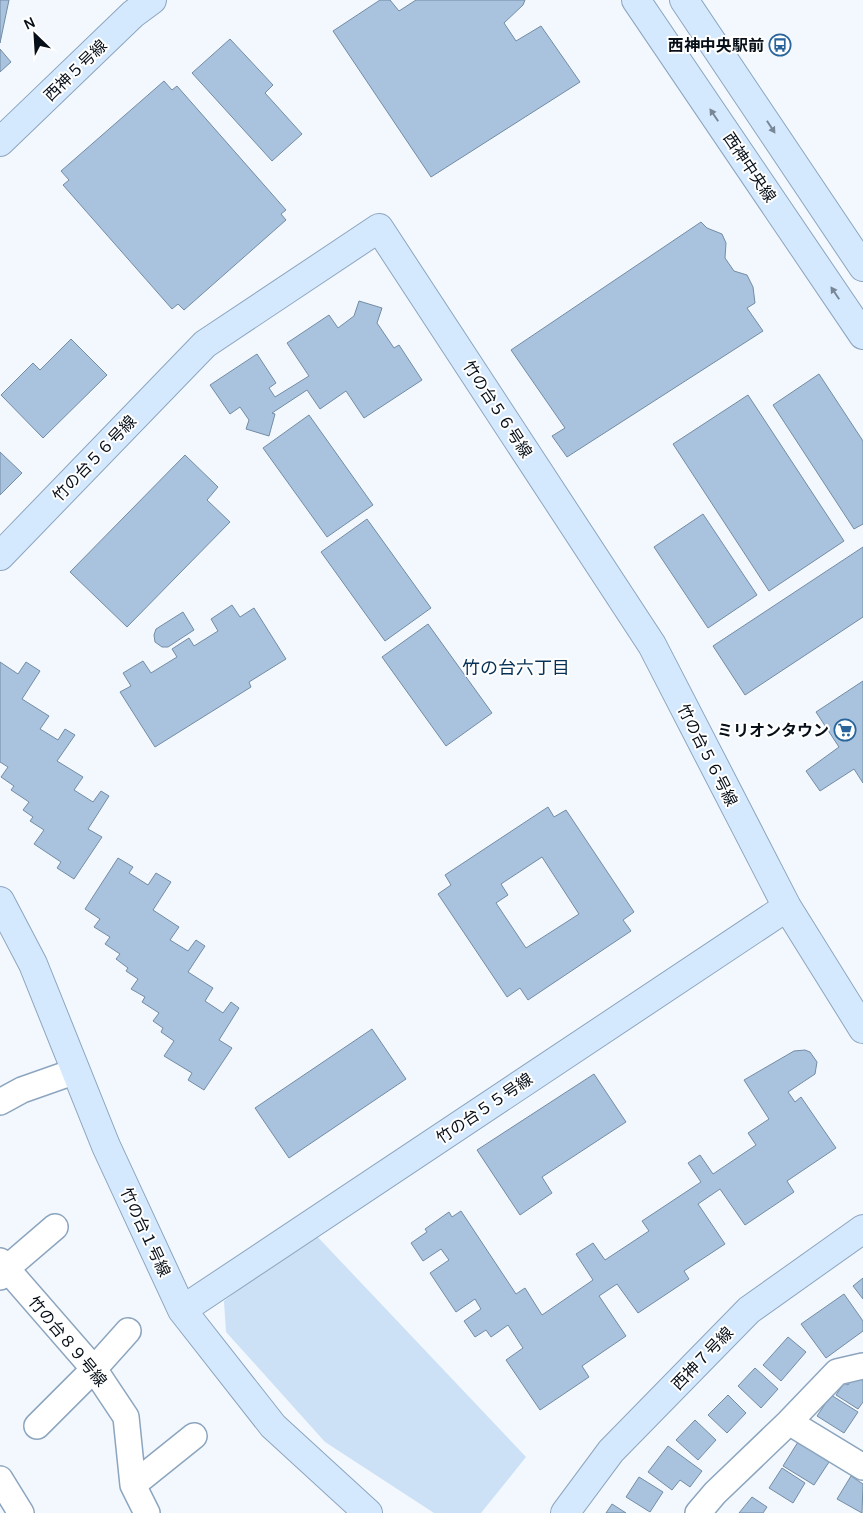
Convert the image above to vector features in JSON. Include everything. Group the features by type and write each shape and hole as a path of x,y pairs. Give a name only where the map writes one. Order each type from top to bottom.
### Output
{"street":[{"name":"西神中央線","path":"636,0 863,335"},
{"path":"684,0 863,267"},
{"name":"西神５号線","path":"0,142 136,4"},
{"name":"竹の台５６号線","path":"0,556 205,344 379,228 652,645 787,907 863,1030"},
{"name":"竹の台１号線","path":"0,901 33,964 106,1146 182,1310 273,1426 368,1513"},
{"name":"竹の台５５号線","path":"182,1310 787,907"},
{"path":"0,1102 22,1090 76,1071"},
{"path":"2,1269 56,1227"},
{"name":"西神７号線","path":"565,1513 611,1452 749,1310 863,1229"},
{"name":"竹の台８９号線","path":"2,1269 94,1369 126,1417 133,1484 147,1513"},
{"path":"37,1426 94,1369 128,1331"},
{"path":"698,1513 715,1493 838,1372 863,1366"},
{"path":"789,1422 863,1467"},
{"path":"133,1484 194,1436"},
{"path":"0,1479 22,1513"}],"shaded area":[{"path":"313,1232 526,1457 481,1513 434,1513 325,1442 226,1332 224,1301"}],"building":[{"path":"0,0 9,0 0,43"},
{"path":"380,0 390,0 399,11 416,0 525,0 523,5 504,23 516,41 541,26 580,82 431,177 333,31"},
{"path":"230,39 273,85 265,93 302,134 272,161 192,73"},
{"path":"0,49 11,62 0,72"},
{"path":"164,81 172,90 177,86 286,210 281,214 286,220 184,310 178,304 172,309 63,185 69,180 61,171"},
{"path":"701,222 707,228 722,234 726,243 725,258 734,271 747,275 753,287 755,303 747,308 763,331 567,457 552,436 565,428 511,350"},
{"path":"359,301 382,308 377,323 394,348 399,345 422,380 364,418 346,391 320,409 307,390 272,413 275,414 269,436 246,429 249,420 240,407 230,414 210,385 257,354 276,383 269,388 275,397 309,376 287,343 329,315 338,328 354,316"},
{"path":"71,339 107,375 43,438 1,395 33,363 40,370"},
{"path":"819,374 863,441 863,524 854,529 773,405"},
{"path":"748,395 844,541 769,591 673,444"},
{"path":"309,415 373,505 327,537 263,448"},
{"path":"0,452 22,473 0,495"},
{"path":"185,455 218,487 207,500 230,522 127,627 70,572"},
{"path":"703,514 757,595 708,628 654,547"},
{"path":"367,519 431,608 385,641 321,552"},
{"path":"863,547 863,617 745,695 713,646"},
{"path":"232,605 240,617 254,608 286,659 249,682 251,687 155,747 120,692 131,686 123,673 143,661 151,673 177,657 172,649 189,638 194,646 218,631 211,619"},
{"path":"183,612 194,630 168,647 162,647 155,642 154,635 156,629"},
{"path":"428,624 492,713 446,746 382,657"},
{"path":"0,662 18,674 26,662 40,671 22,699 49,716 40,729 58,740 65,729 75,735 57,761 83,777 74,790 93,802 101,791 109,796 88,829 102,837 74,879 57,868 61,862 34,844 44,830 30,821 33,817 23,810 29,802 11,790 14,786 1,777 8,767 0,762"},
{"name":"ミリオンタウン","path":"863,681 863,783 854,769 820,791 806,771 839,747 816,712"},
{"path":"548,807 554,817 566,810 634,912 623,920 631,931 528,1000 520,988 507,997 438,894 451,885 445,875","holes":["542,857 579,914 526,948 496,903 508,895 501,884"]},
{"path":"118,858 133,867 129,873 148,885 156,873 171,882 153,910 179,927 170,940 188,951 196,940 205,946 188,972 213,988 205,1001 223,1013 231,1002 239,1008 219,1040 232,1048 204,1090 188,1080 192,1073 164,1056 174,1041 161,1032 163,1028 153,1021 159,1013 142,1002 145,997 131,989 138,979 126,971 128,968 116,959 120,954 105,944 110,937 94,927 100,919 85,909"},
{"path":"372,1029 406,1079 289,1158 255,1108"},
{"path":"805,1050 810,1052 817,1062 815,1074 788,1092 795,1102 801,1097 836,1148 787,1181 794,1192 745,1225 720,1189 698,1204 725,1244 684,1271 689,1279 638,1313 617,1284 599,1296 626,1336 582,1366 589,1377 540,1410 506,1360 523,1348 508,1325 491,1337 486,1330 475,1337 464,1321 481,1309 475,1299 456,1312 430,1273 449,1260 441,1249 423,1261 411,1243 427,1232 425,1229 449,1212 452,1217 461,1211 516,1294 525,1288 542,1315 593,1280 576,1254 593,1243 605,1260 649,1231 642,1221 701,1182 688,1163 700,1155 713,1174 756,1145 748,1133 769,1119 744,1080 794,1051"},
{"path":"594,1074 626,1122 542,1177 552,1193 520,1215 477,1150"},
{"path":"863,1278 863,1299 853,1286"},
{"path":"844,1294 863,1321 863,1331 826,1358 801,1324"},
{"path":"788,1337 806,1352 781,1381 763,1365"},
{"path":"755,1368 778,1389 761,1408 738,1386"},
{"path":"854,1375 863,1380 863,1402 858,1409 836,1395 844,1383 848,1385"},
{"path":"728,1395 746,1413 727,1433 708,1415"},
{"path":"831,1395 858,1412 844,1433 817,1416"},
{"path":"695,1420 716,1440 698,1460 676,1440"},
{"path":"798,1442 829,1462 814,1485 783,1466"},
{"path":"668,1446 702,1471 690,1487 680,1480 672,1490 648,1472"},
{"path":"782,1468 805,1483 793,1503 769,1488"},
{"path":"851,1476 863,1484 862,1513 837,1499"},
{"path":"639,1477 663,1492 650,1512 626,1497"},
{"path":"752,1497 767,1507 763,1513 739,1513"},
{"path":"612,1504 626,1513 606,1513"}],"place":[{"name":"西神中央駅前","path":"780,45"},
{"name":"ミリオンタウン","path":"845,730"}],"district":[{"name":"竹の台六丁目","path":"516,668"}]}
